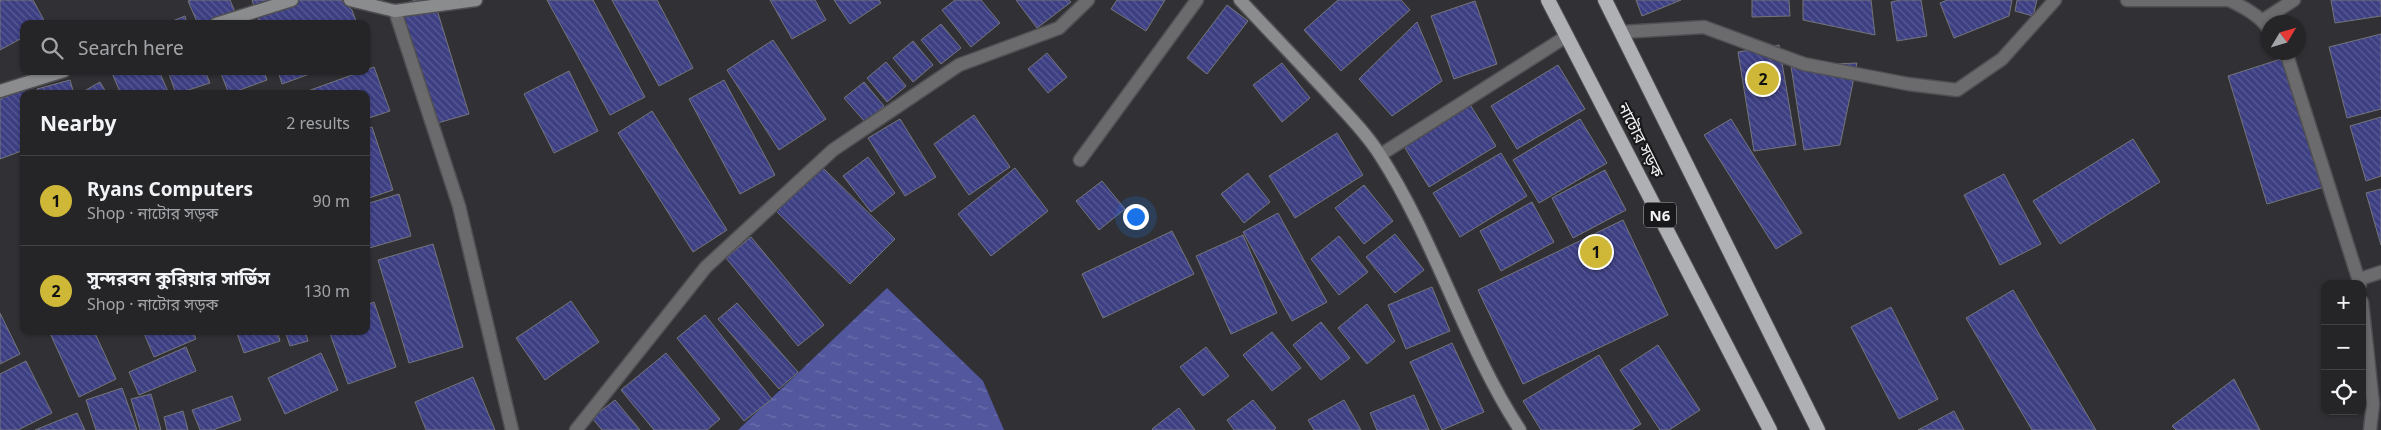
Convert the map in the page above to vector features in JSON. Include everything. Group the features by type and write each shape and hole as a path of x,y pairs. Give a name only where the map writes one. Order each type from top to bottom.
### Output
{"highway":[{"name":"নাটোর সড়ক","path":"1548,0 1770,430"},
{"path":"1605,0 1818,430"}],"main road":[{"path":"229,20 292,0"},
{"path":"350,0 395,11 476,0"},
{"path":"1240,0 1353,121 1380,155 1443,277 1469,340 1505,408 1520,430"},
{"path":"0,91 51,75"}],"street":[{"path":"576,430 706,267 833,150 959,65 1058,28 1088,0"},
{"path":"1080,160 1197,0"},
{"path":"1622,32 1704,27 1804,64 1908,84 1957,90 2002,59 2054,0"},
{"path":"2127,0 2229,0 2261,21"},
{"path":"2276,15 2294,0"},
{"path":"395,11 459,206 512,430"},
{"path":"1380,155 1567,36"},
{"path":"2289,60 2359,280"},
{"path":"2364,280 2381,272"},
{"path":"2364,325 2373,404 2370,430"}],"water":[{"path":"887,288 983,381 1004,430 738,430"}],"building":[{"path":"0,0 33,0 44,20 20,20 20,39 0,50"},
{"path":"230,0 238,20 196,20 188,1"},
{"path":"252,0 341,0 352,10 356,20 259,20"},
{"path":"416,0 434,0 469,114 434,124 397,6"},
{"path":"547,0 593,0 645,97 610,115"},
{"path":"612,0 657,0 693,68 659,86"},
{"path":"770,0 815,0 826,20 792,39"},
{"path":"834,0 879,0 881,3 850,24"},
{"path":"955,0 981,0 1000,23 971,47 942,10"},
{"path":"1016,0 1069,0 1071,2 1037,28"},
{"path":"1117,0 1165,0 1146,31 1111,9"},
{"path":"1338,0 1401,0 1410,10 1341,71 1304,30"},
{"path":"1636,0 1681,0 1642,16"},
{"path":"1752,0 1789,0 1790,16 1752,17"},
{"path":"1803,0 1871,0 1875,35 1803,20"},
{"path":"1921,0 1927,36 1897,41 1891,2"},
{"path":"1947,0 2012,0 2009,16 1954,38 1940,3"},
{"path":"2017,0 2037,0 2033,16 2015,11"},
{"path":"2331,0 2381,0 2381,16 2335,23"},
{"path":"1475,1 1497,64 1454,79 1431,16"},
{"path":"1227,5 1248,21 1207,74 1187,58"},
{"path":"185,16 186,20 175,20"},
{"path":"1417,22 1442,81 1392,116 1359,79"},
{"path":"941,24 961,48 941,64 921,40"},
{"path":"2381,34 2381,109 2347,118 2329,47"},
{"path":"773,40 826,119 779,150 727,70"},
{"path":"913,41 933,65 913,82 893,58"},
{"path":"1779,45 1796,145 1754,151 1738,52"},
{"path":"1047,53 1067,77 1048,93 1028,69"},
{"path":"2278,60 2285,60 2324,187 2267,204 2228,76"},
{"path":"886,62 906,86 887,102 867,78"},
{"path":"1282,63 1310,98 1282,122 1253,85"},
{"path":"1857,63 1840,145 1804,150 1791,66"},
{"path":"1558,65 1585,109 1517,149 1491,106"},
{"path":"374,67 390,111 370,118 370,90 311,90 352,75 370,75 370,68"},
{"path":"569,71 598,131 554,153 524,94"},
{"path":"113,75 161,75 167,90 119,90"},
{"path":"169,75 207,75 210,83 188,90 175,90"},
{"path":"222,75 265,75 267,80 240,90 227,90"},
{"path":"279,75 307,75 282,84"},
{"path":"70,80 73,90 37,90"},
{"path":"724,80 775,175 740,194 689,99"},
{"path":"100,82 105,90 86,90"},
{"path":"864,82 884,106 865,122 844,98"},
{"path":"20,91 20,152 0,159 0,99"},
{"path":"1469,103 1496,146 1429,187 1402,143"},
{"path":"652,111 727,230 693,252 618,133"},
{"path":"974,115 1010,167 969,195 934,144"},
{"path":"2381,117 2381,176 2366,181 2350,126"},
{"path":"900,119 936,177 905,196 868,138"},
{"path":"1580,119 1607,163 1539,203 1513,160"},
{"path":"1731,119 1802,233 1776,249 1704,135"},
{"path":"372,127 393,190 370,198 370,128"},
{"path":"1337,133 1363,175 1295,218 1269,176"},
{"path":"2133,139 2160,182 2060,244 2033,201"},
{"path":"1501,153 1527,196 1460,237 1433,193"},
{"path":"868,157 895,193 871,212 843,176"},
{"path":"821,166 895,239 850,284 776,211"},
{"path":"1015,168 1048,211 991,256 958,214"},
{"path":"1605,170 1626,210 1573,238 1552,198"},
{"path":"1248,173 1270,202 1244,223 1221,194"},
{"path":"2004,174 2041,244 2000,265 1964,195"},
{"path":"1102,181 1125,209 1099,230 1076,201"},
{"path":"1364,185 1393,221 1364,244 1335,208"},
{"path":"2381,189 2381,245 2366,193"},
{"path":"399,194 411,236 370,248 370,203"},
{"path":"1532,202 1554,242 1501,271 1480,231"},
{"path":"1278,213 1327,302 1292,321 1243,232"},
{"path":"1623,220 1668,315 1523,384 1478,290"},
{"path":"1172,231 1194,274 1103,318 1082,274"},
{"path":"1395,234 1424,270 1395,293 1366,257"},
{"path":"1243,235 1277,313 1231,334 1196,256"},
{"path":"1339,236 1368,272 1339,295 1311,259"},
{"path":"751,237 824,325 798,346 726,258"},
{"path":"433,244 463,347 409,363 378,260"},
{"path":"1432,287 1450,331 1406,349 1388,305"},
{"path":"2013,290 2096,430 2032,430 1966,318"},
{"path":"571,301 599,342 545,380 516,338"},
{"path":"374,302 396,367 348,384 330,335 370,335 370,304"},
{"path":"737,303 798,372 779,389 718,319"},
{"path":"1367,304 1395,341 1367,364 1338,328"},
{"path":"1891,307 1938,399 1899,419 1851,327"},
{"path":"0,313 20,354 0,364"},
{"path":"705,315 772,399 744,421 677,338"},
{"path":"1321,322 1350,358 1321,380 1293,345"},
{"path":"1272,332 1301,368 1272,391 1243,355"},
{"path":"51,335 96,335 116,379 79,397"},
{"path":"145,335 194,335 196,339 154,357"},
{"path":"237,335 278,335 280,341 244,353"},
{"path":"286,335 306,335 308,341 290,346"},
{"path":"1452,343 1484,412 1442,430 1410,362"},
{"path":"1658,345 1700,410 1669,430 1660,430 1620,370"},
{"path":"186,347 196,371 139,395 129,372"},
{"path":"1206,347 1229,376 1203,396 1180,367"},
{"path":"321,353 338,390 285,414 268,378"},
{"path":"666,353 720,419 707,430 654,430 621,390"},
{"path":"1599,355 1641,424 1631,430 1541,430 1523,401"},
{"path":"26,361 52,413 18,430 0,430 0,374"},
{"path":"473,377 495,430 426,430 415,402"},
{"path":"2234,379 2260,430 2176,430 2172,426"},
{"path":"122,388 137,430 96,430 86,400"},
{"path":"151,394 161,430 140,430 131,399"},
{"path":"1414,395 1429,430 1377,430 1370,413"},
{"path":"232,396 241,420 213,430 200,430 192,410"},
{"path":"615,400 640,430 602,430 592,418"},
{"path":"1253,400 1276,428 1274,430 1234,430 1227,420"},
{"path":"1344,400 1361,430 1314,430 1308,420"},
{"path":"1179,408 1195,430 1152,429"},
{"path":"183,411 188,430 167,430 164,417"},
{"path":"1954,411 1964,430 1918,430"},
{"path":"77,413 85,430 35,430"}],"place":[{"name":"সুন্দরবন কুরিয়ার সার্ভিস","path":"1763,79"},
{"name":"Ryans Computers","path":"1596,252"}]}
